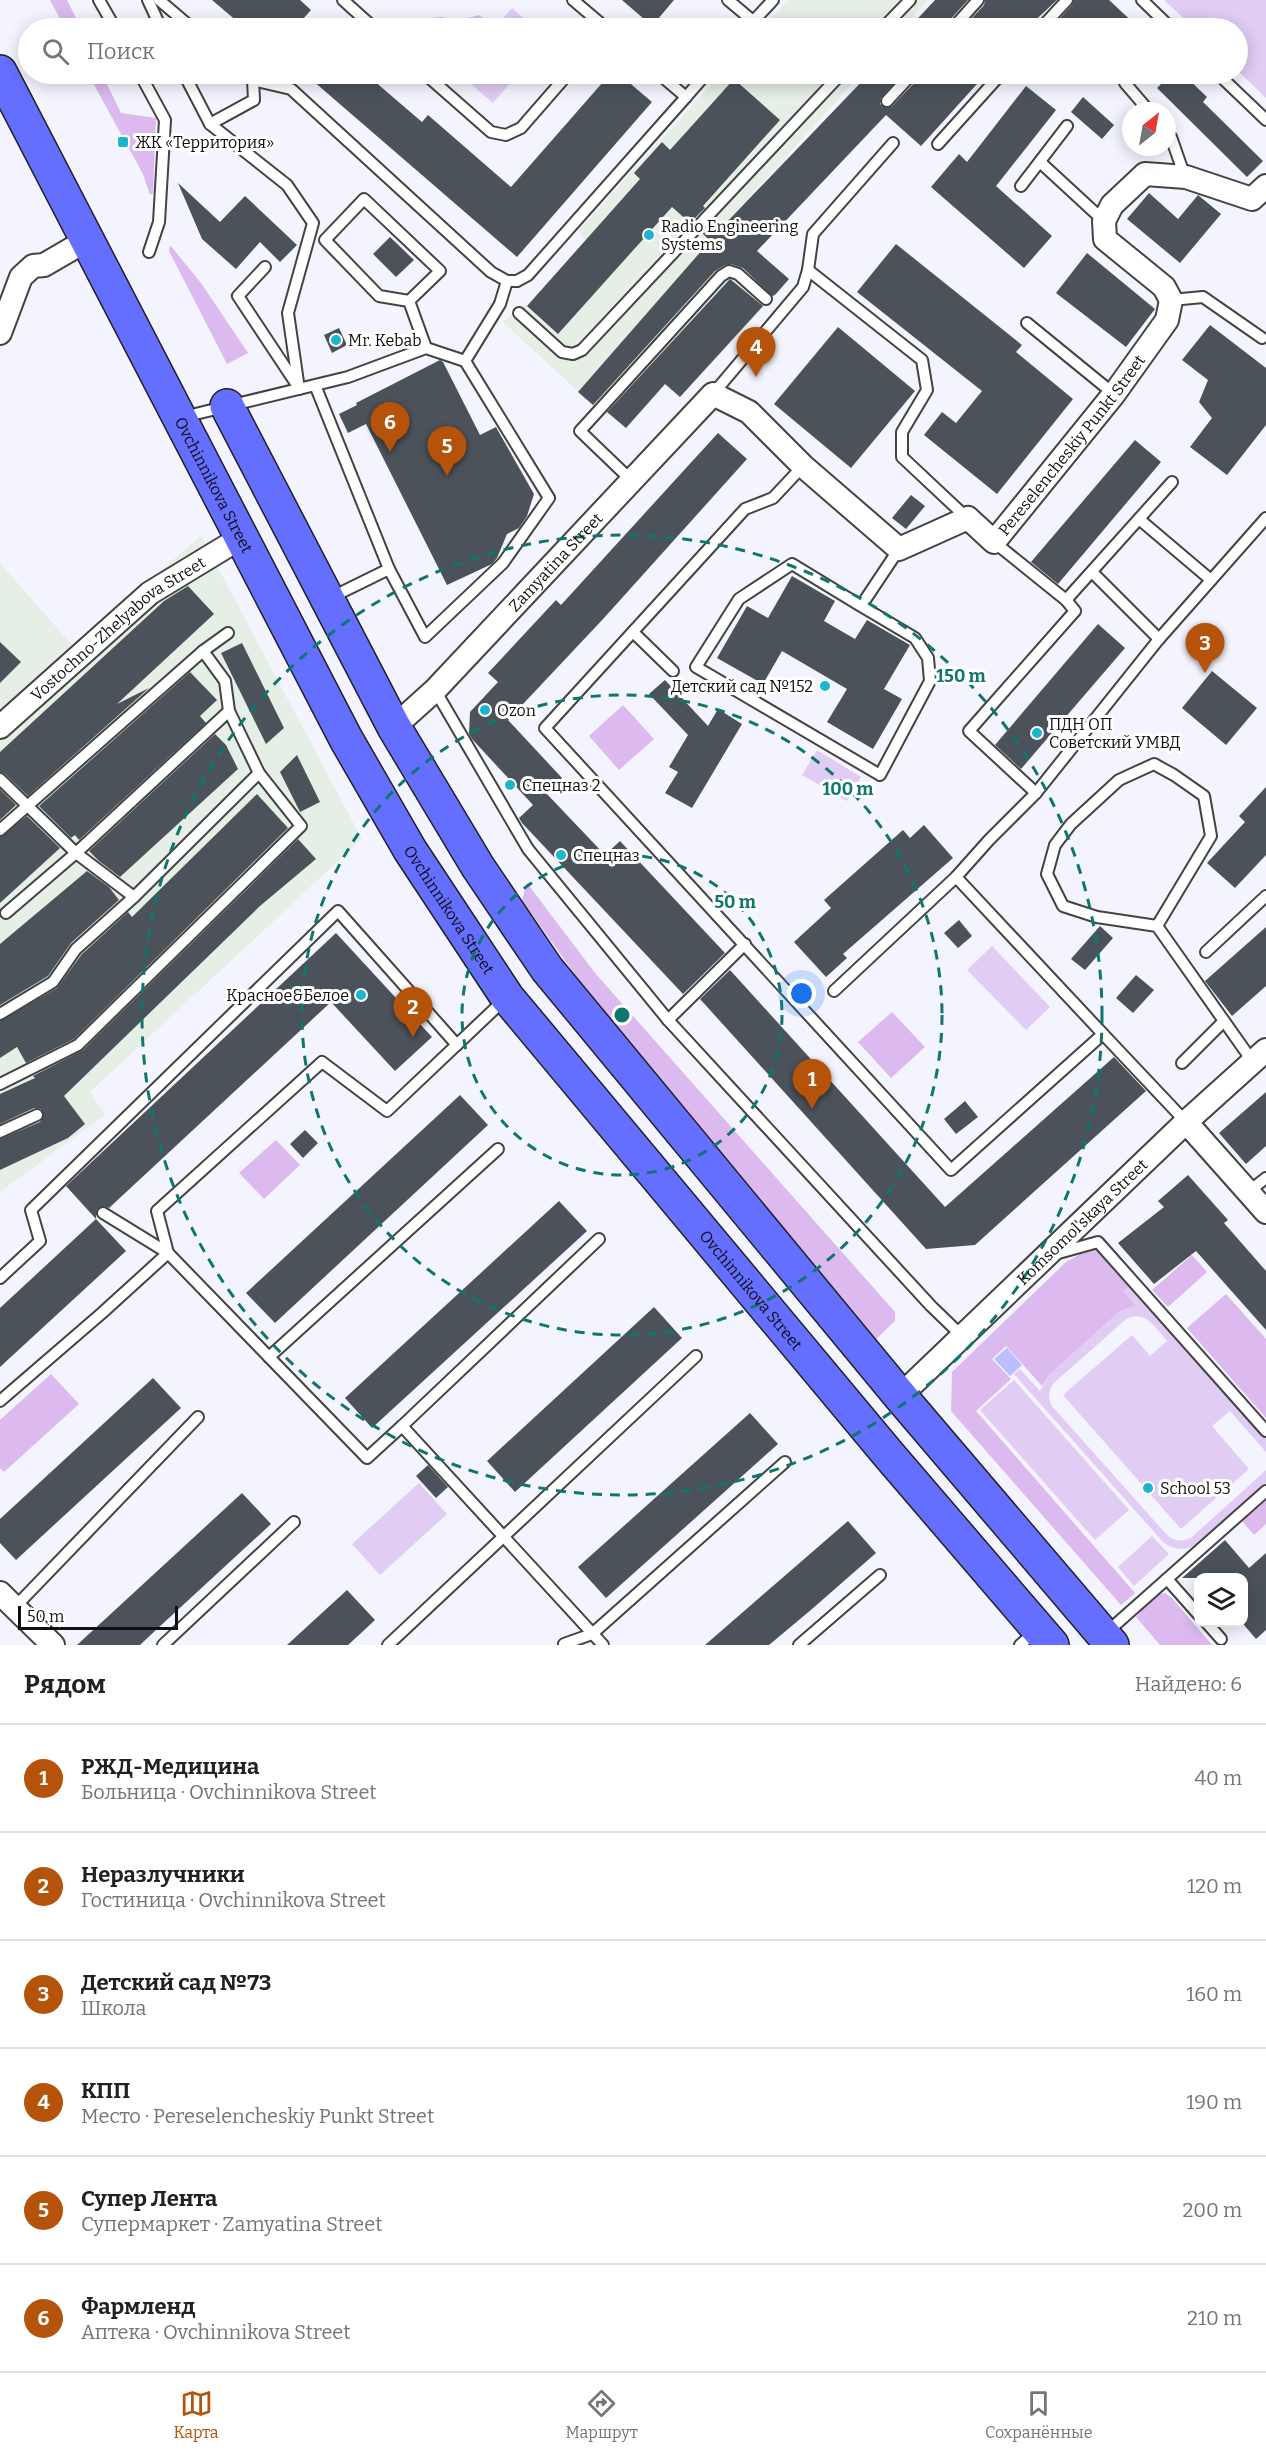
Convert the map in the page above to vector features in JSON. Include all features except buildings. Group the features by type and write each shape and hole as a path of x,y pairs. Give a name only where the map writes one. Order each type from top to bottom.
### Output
{"main road":[{"name":"Ovchinnikova Street","path":"0,72 346,739 410,850 507,997 881,1446 1037,1640"},
{"path":"227,406 394,727 478,867 547,969 900,1396 1108,1640"}],"street":[{"path":"1171,300 1164,286 1105,239 1104,220 1112,205 1145,174 1186,177 1252,199 1266,186"},
{"path":"0,333 21,277 33,266 44,266 87,240"},
{"name":"Pereselencheskiy Punkt Street","path":"968,518 994,542 1114,394 1167,320 1171,300"},
{"path":"713,394 749,412 803,466 899,549 968,518"},
{"name":"Zamyatina Street","path":"394,727 435,690 713,394"},
{"name":"Vostochno-Zhelyabova Street","path":"0,727 150,593 242,537"},
{"name":"Komsomol'skaya Street","path":"900,1396 1186,1122 1259,1056"},
{"path":"1186,1122 1266,1212"},
{"path":"8,1600 53,1645"}],"lane":[{"path":"99,0 109,18"},
{"path":"148,0 156,18"},
{"path":"159,0 180,18"},
{"path":"343,0 363,18"},
{"path":"573,0 594,18"},
{"path":"728,0 744,18"},
{"path":"756,18 773,0"},
{"path":"893,18 910,0"},
{"path":"962,18 978,0"},
{"path":"1050,18 1066,0"},
{"path":"1142,0 1161,18"},
{"path":"145,84 165,120 159,222 149,252"},
{"path":"189,84 210,124 287,185 313,223 288,313 299,389"},
{"path":"210,124 254,100 250,84"},
{"path":"273,84 291,89 492,272 507,281 517,281 528,276 697,84"},
{"path":"436,84 491,132 506,135 521,128 558,84"},
{"path":"671,84 686,97"},
{"path":"519,313 562,352 573,354 582,350 832,84"},
{"path":"887,101 903,84"},
{"path":"938,144 992,84"},
{"path":"1126,84 1141,102"},
{"path":"1228,84 1266,120"},
{"path":"1020,186 1067,126"},
{"path":"713,394 803,286 808,270 813,234 893,143"},
{"path":"1176,150 1186,177"},
{"path":"1040,162 1104,220"},
{"path":"364,199 440,271 409,301 379,296 325,240 364,199"},
{"path":"265,267 238,296 299,389"},
{"path":"808,270 922,360 927,390 902,432 902,457 968,518"},
{"path":"632,480 580,431 721,276 729,271 738,274 766,299"},
{"path":"465,361 500,304 507,281"},
{"path":"1171,300 1203,297 1262,338"},
{"path":"409,301 426,348"},
{"path":"1027,323 1114,394"},
{"path":"180,418 227,406 348,377 426,348 465,361 549,498 503,563 425,637 389,568 315,385"},
{"path":"803,466 773,498 745,509 545,728 951,1170 1103,1034"},
{"path":"1066,600 1172,482"},
{"path":"834,991 956,877 1036,793 1159,639 1266,518"},
{"path":"1139,519 1211,580"},
{"path":"994,542 1066,600 1075,611 969,731 1036,793"},
{"path":"861,606 899,549"},
{"path":"792,564 861,606 915,638 928,658 930,681 880,775 696,668 739,599 792,564"},
{"path":"327,600 389,568"},
{"path":"1092,572 1159,639"},
{"path":"633,632 673,670"},
{"path":"0,830 203,651 228,633"},
{"path":"0,1084 78,1045 301,826 259,773 229,711 225,681 203,651"},
{"path":"435,690 528,849 668,1020 962,1336"},
{"path":"6,913 76,853 229,711"},
{"path":"1157,926 1211,836 1204,796 1154,764 1119,780 1071,824 1055,845 1047,874 1063,906 1097,918 1157,926 1224,1021 1259,1056"},
{"path":"0,1014 53,982 76,949 135,897 259,773"},
{"path":"0,779 76,853 135,897"},
{"path":"956,877 1186,1122"},
{"path":"1206,952 1266,896"},
{"path":"0,1278 40,1241 31,1210 69,1177 338,911 457,1045"},
{"path":"668,1020 745,945"},
{"path":"168,1253 157,1211 322,1062 387,1112 507,997"},
{"path":"1182,1063 1224,1021"},
{"path":"0,1132 37,1115"},
{"path":"268,1357 498,1149"},
{"path":"1248,1192 1266,1178"},
{"path":"103,1213 168,1253 367,1458 599,1239"},
{"path":"1046,1256 1098,1242 1266,1431"},
{"path":"0,1401 168,1253"},
{"path":"388,1645 696,1356"},
{"path":"8,1600 198,1417"},
{"path":"402,1426 603,1645"},
{"path":"564,1644 592,1634 785,1462"},
{"path":"1108,1640 1167,1579 1266,1491"},
{"path":"163,1645 294,1522"},
{"path":"799,1645 880,1575"},
{"path":"1167,1579 1194,1609"},
{"path":"1210,1627 1221,1639"}],"shaded area":[{"path":"50,0 67,0 76,18 60,18"},
{"path":"789,0 928,0 911,18 772,18"},
{"path":"1164,0 1266,0 1266,98 1248,81 1248,18 1183,18"},
{"path":"512,8 524,18 503,18"},
{"path":"479,15 484,18 468,18"},
{"path":"94,84 107,84 121,113 156,118 153,193 150,195 143,174"},
{"path":"471,84 509,84 493,103"},
{"name":"Radio Engineering Systems","path":"712,84 852,84 726,223 789,279 718,357 702,344 626,428 610,414 607,416 599,411 503,322 522,305 527,306 586,240 578,231"},
{"path":"170,245 201,283 248,353 227,364 169,251"},
{"path":"201,536 362,839 90,1092 105,1115 0,1192 0,563 73,646"},
{"path":"623,705 654,739 619,770 589,736"},
{"path":"817,750 861,777 847,801 802,775"},
{"path":"527,883 595,973 895,1312 895,1321 876,1339 600,1010 522,900"},
{"path":"992,946 1050,1007 1026,1030 967,970"},
{"path":"892,1012 925,1047 891,1078 858,1042"},
{"path":"276,1140 300,1165 264,1199 239,1173"},
{"path":"1091,1248 1113,1264 1129,1289 1136,1306 1118,1313 1049,1375 1042,1386 1006,1346 992,1359 1011,1379 976,1411 1135,1593 1121,1605 951,1411 952,1372 1066,1262"},
{"path":"1192,1255 1207,1272 1168,1307 1152,1290"},
{"path":"1130,1285 1266,1438 1266,1452 1230,1411 1212,1426 1249,1469 1181,1529 1063,1395 1132,1335 1150,1356 1167,1341 1158,1330 1149,1321 1138,1316 1125,1320 1054,1383 1049,1394 1052,1406 1167,1535 1176,1540 1186,1540 1192,1537 1266,1470 1266,1484 1199,1543 1185,1549 1172,1547 1163,1542 1014,1374 1020,1369 1040,1391 1049,1375 1118,1313 1136,1306 1123,1291"},
{"path":"1226,1294 1266,1339 1266,1418 1187,1328"},
{"path":"51,1374 79,1404 4,1472 0,1468 0,1420"},
{"path":"1014,1380 1129,1510 1095,1540 980,1410"},
{"path":"419,1483 447,1514 380,1575 352,1544"},
{"path":"1266,1500 1266,1524 1254,1535 1242,1521"},
{"path":"1152,1536 1169,1554 1134,1586 1118,1567"},
{"path":"1165,1593 1172,1598 1194,1624 1194,1627 1197,1627 1212,1645 1160,1645 1136,1617 1139,1611 1160,1594"}],"sand":[{"path":"1007,1348 1022,1365 1010,1376 994,1359"}],"place":[{"name":"ЖК «Территория»","path":"123,142"},
{"name":"Radio Engineering Systems","path":"649,235"},
{"name":"Mr. Kebab","path":"336,340"},
{"name":"КПП","path":"756,377"},
{"name":"Фармленд","path":"390,452"},
{"name":"Супер Лента","path":"447,476"},
{"name":"Детский сад №73","path":"1205,673"},
{"name":"Детский сад №152","path":"825,686"},
{"name":"Ozon","path":"485,710"},
{"name":"ПДН ОП Советский УМВД","path":"1037,733"},
{"name":"Спецназ 2","path":"510,785"},
{"name":"Спецназ","path":"561,855"},
{"name":"Красное&Белое","path":"361,995"},
{"name":"Неразлучники","path":"413,1037"},
{"name":"РЖД-Медицина","path":"812,1109"},
{"name":"School 53","path":"1148,1488"}]}
